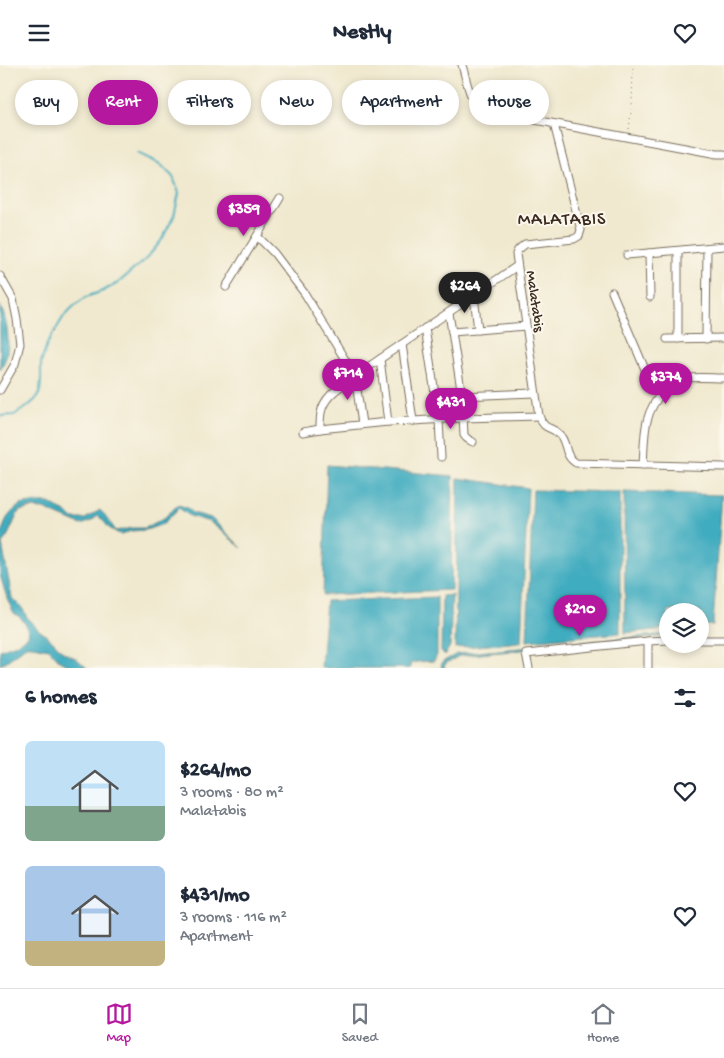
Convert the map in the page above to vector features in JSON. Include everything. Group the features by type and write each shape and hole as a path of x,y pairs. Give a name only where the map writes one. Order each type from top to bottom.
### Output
{"street":[{"path":"462,65 472,98 481,110 724,154"},
{"name":"Malatabis","path":"538,416 516,254 525,244 577,238 581,229 554,124"},
{"path":"226,287 280,197"},
{"path":"257,236 274,253 305,295 355,376 362,424"},
{"path":"627,255 724,246"},
{"path":"706,339 707,247"},
{"path":"678,251 678,339"},
{"path":"649,253 650,297"},
{"path":"320,429 321,412 327,398 334,391 517,266"},
{"path":"0,276 13,299 20,344 15,364 0,391"},
{"path":"612,293 650,381 661,394"},
{"path":"474,296 478,330"},
{"path":"449,313 462,396 465,438 473,442"},
{"path":"452,332 526,326"},
{"path":"425,329 439,420 441,457"},
{"path":"667,339 724,339"},
{"path":"402,344 412,421"},
{"path":"380,359 388,422"},
{"path":"643,465 646,423 650,409 661,394 676,381 683,379 724,378"},
{"path":"462,396 535,393"},
{"path":"303,432 388,422 538,416 546,427 561,436 567,455 576,463 724,467"},
{"path":"529,668 526,654 659,640"},
{"path":"709,640 724,640"},
{"path":"648,641 648,668"}],"path":[{"path":"628,138 632,104 633,69 631,65"},
{"path":"52,330 56,333"}],"water":[{"path":"0,305 7,329 8,346 7,355 0,369"},
{"path":"327,465 453,476 451,590 323,595"},
{"path":"458,478 528,488 521,642 455,648"},
{"path":"533,490 620,492 620,633 527,641"},
{"path":"624,492 722,495 713,625 709,625 709,603 659,603 659,630 625,633"},
{"path":"49,503 66,512 73,519 85,519 100,510 116,531 145,528 164,518 178,505 188,508 193,513 211,518 242,548 210,522 190,516 179,508 163,524 121,535 109,528 98,516 81,525 44,509 32,508 19,511 2,544 12,598 39,630 63,652 77,659 87,668 75,668 61,662 49,649 27,645 0,665 0,650 19,643 29,635 26,625 14,613 8,601 0,575 0,536 7,518 12,512 20,505"},
{"path":"452,595 450,646 445,655 441,651 442,596"},
{"path":"437,597 437,655 434,661 416,662 410,664 410,668 321,668 326,601"},
{"path":"659,635 659,637 459,656 445,664 444,668 441,668 442,662 457,654"}],"waterway":[{"path":"0,416 14,415 36,399 40,392 41,363 47,344 64,316 86,297 118,283 146,259 161,241 174,216 179,193 173,177 160,164 137,153"}],"district":[{"name":"MALATABIS","path":"562,218"}]}
